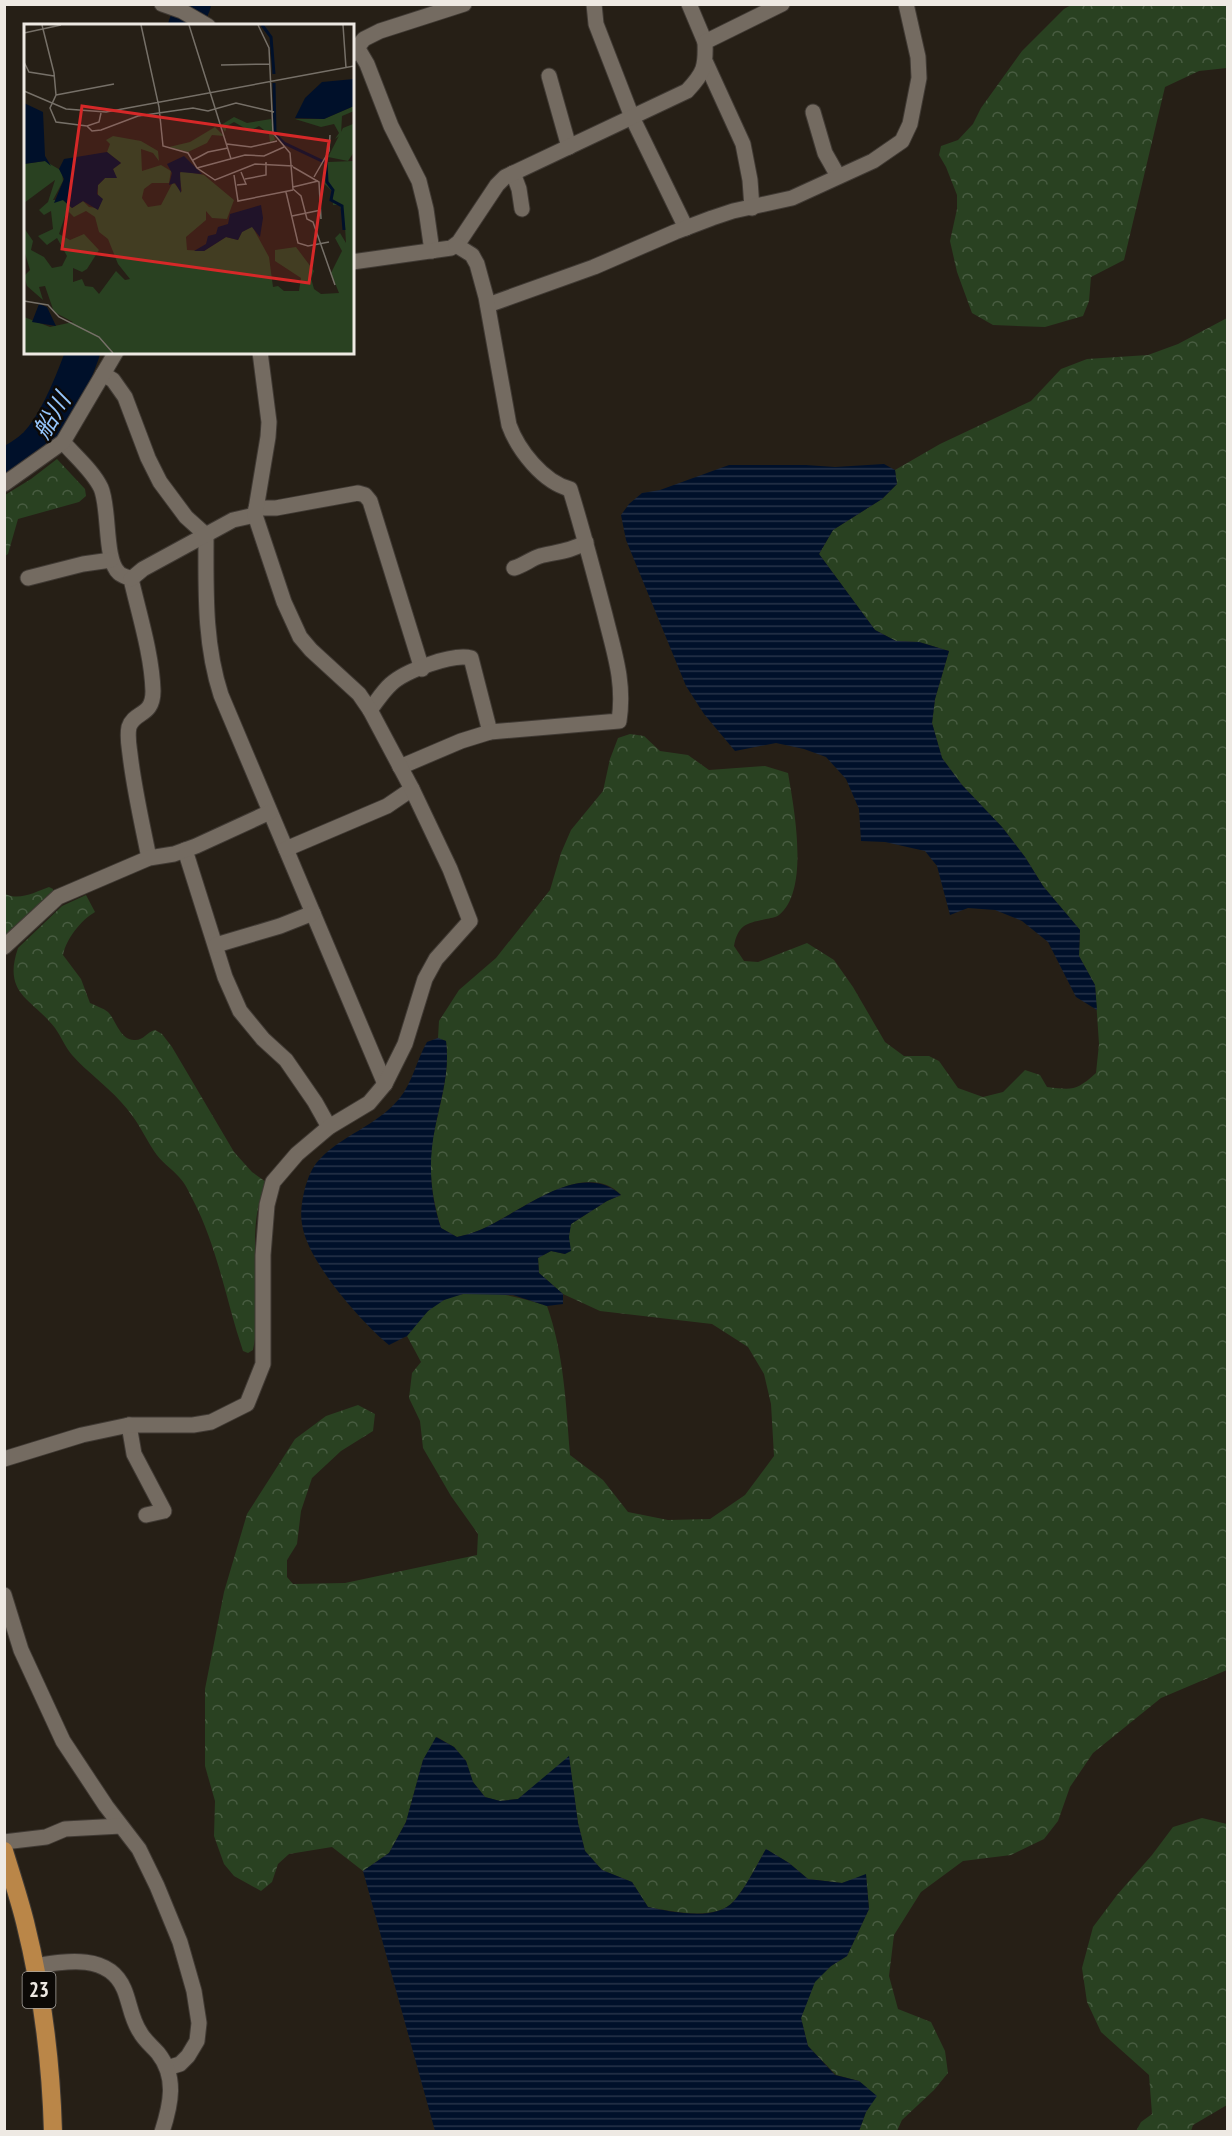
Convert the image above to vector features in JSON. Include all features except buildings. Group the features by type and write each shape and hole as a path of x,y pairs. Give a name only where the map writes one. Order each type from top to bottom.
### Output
{"main road":[{"name":"23","path":"4,1851 25,1921 34,1966 48,2054 53,2132"}],"street":[{"path":"162,4 182,11 205,24"},
{"path":"432,251 419,181 391,126 367,64 355,50 363,39 380,31 464,4"},
{"path":"594,4 596,24 632,117 686,228"},
{"path":"689,4 705,42 706,63 743,144 750,180 752,208"},
{"path":"705,42 782,4"},
{"path":"488,305 594,267 733,211 792,198 873,161 902,141 910,124 918,78 918,57 906,4"},
{"path":"354,262 452,248 505,177 687,91 696,81 706,63"},
{"path":"549,76 569,147"},
{"path":"813,112 825,153 837,176"},
{"path":"513,173 519,189 522,209"},
{"path":"400,767 461,741 490,732 619,720 622,701 620,675 570,489 558,486 549,479 520,450 514,438 509,425 488,305 477,264 472,255 456,245"},
{"path":"4,484 63,442 115,354"},
{"path":"4,1459 82,1435 129,1425 202,1424 232,1413 248,1404 263,1364 262,1255 267,1204 273,1182 297,1154 329,1127 369,1103 385,1084 405,1044 425,979 436,958 470,921 450,869 412,789 370,710 359,694 300,637 284,602 256,511 268,437 260,354"},
{"path":"103,374 120,388 160,482 186,517 206,535 207,633 213,673 220,695 385,1084"},
{"path":"63,442 96,479 100,487 105,500 111,560 119,573 131,579"},
{"path":"131,579 143,569 233,520 256,511 358,493 365,495 370,501 422,669"},
{"path":"514,567 525,565 542,556 575,549 586,542"},
{"path":"28,578 83,564 111,560"},
{"path":"131,579 153,691 152,703 147,711 135,718 130,725 128,735 134,788 149,858"},
{"path":"370,710 392,683 445,660 463,656 471,658 490,732"},
{"path":"286,849 387,806 412,789"},
{"path":"4,947 58,897 149,858 185,850 270,812"},
{"path":"185,850 232,996 240,1011 262,1039 286,1060 310,1093 329,1127"},
{"path":"216,945 280,926 313,913"},
{"path":"129,1425 134,1454 164,1511 146,1515"},
{"path":"4,1595 21,1650 63,1741 106,1806 139,1849 180,1942 194,1991 199,2023 197,2041 188,2056 180,2064 167,2068"},
{"path":"4,1842 46,1837 65,1829 78,1827 122,1826"},
{"path":"34,1966 75,1961 105,1967 115,1973 124,1988 140,2032 159,2054 167,2068 171,2098 162,2132"}],"green space":[{"path":"1071,5 1227,5 1227,68 1199,71 1165,87 1124,260 1091,277 1089,301 1083,316 1045,327 993,325 972,313 957,272 950,241 957,209 957,195 939,155 941,146 958,140 973,124 981,108 1022,51 1064,9"},
{"path":"1227,318 1227,1670 1161,1698 1093,1753 1070,1787 1058,1821 1044,1839 1011,1855 963,1861 921,1892 894,1935 889,1976 898,2009 931,2022 945,2051 948,2073 934,2090 902,2120 897,2131 859,2131 866,2112 876,2096 859,2081 836,2075 808,2046 801,2018 815,1981 831,1966 847,1956 869,1909 866,1875 842,1883 808,1879 789,1863 766,1849 743,1889 726,1907 705,1913 693,1913 648,1907 632,1882 602,1870 585,1851 578,1823 569,1757 518,1799 500,1801 485,1797 473,1782 466,1761 454,1747 437,1737 423,1760 406,1822 389,1853 363,1871 332,1847 289,1854 278,1864 272,1882 261,1891 234,1876 224,1864 214,1836 215,1801 205,1766 205,1689 224,1592 247,1514 295,1439 326,1416 358,1405 375,1414 373,1431 341,1451 312,1478 301,1511 297,1544 287,1560 287,1577 293,1584 345,1583 477,1555 478,1534 451,1496 423,1448 420,1421 409,1398 412,1373 421,1362 407,1336 428,1311 455,1296 470,1293 502,1294 547,1306 561,1361 570,1455 603,1480 628,1512 668,1520 710,1519 745,1495 774,1456 771,1404 764,1374 748,1347 712,1324 600,1311 563,1294 539,1273 538,1258 551,1251 565,1254 571,1224 607,1201 621,1195 606,1185 589,1182 570,1185 550,1192 480,1230 457,1237 441,1228 435,1203 431,1179 431,1154 447,1064 446,1041 438,1038 439,1021 459,990 496,958 550,890 561,853 571,830 603,791 610,759 618,738 630,734 644,736 660,751 688,755 709,770 765,766 788,773 796,827 797,868 794,887 789,903 779,915 748,924 738,933 734,946 744,961 758,962 807,943 834,960 853,987 885,1042 904,1056 929,1056 939,1061 958,1088 983,1097 1003,1092 1025,1070 1040,1075 1047,1087 1063,1089 1079,1086 1096,1073 1099,1044 1095,985 1079,956 1080,930 1043,886 1002,827 962,785 942,758 932,723 935,699 949,651 919,642 896,641 875,630 819,554 833,530 882,499 897,484 895,470 940,444 1031,401 1061,369 1087,359 1148,355 1178,344"},
{"path":"57,459 85,489 86,496 79,502 18,519 8,554 5,556 5,495"},
{"path":"49,887 53,889 53,894 5,935 4,893 15,897"},
{"path":"86,895 95,912 75,930 63,955 81,979 90,1003 108,1012 125,1037 129,1039 140,1039 155,1030 162,1034 234,1152 252,1172 266,1182 256,1219 256,1325 253,1350 248,1353 243,1351 202,1218 185,1185 156,1155 127,1108 72,1055 55,1028 22,995 17,986 14,964 18,948 62,906"},
{"path":"1202,1818 1227,1824 1227,2105 1193,2125 1191,2131 1136,2131 1141,2122 1152,2114 1149,2075 1101,2032 1087,2002 1082,1968 1093,1927 1117,1895 1173,1827"}],"water":[{"path":"884,464 895,470 897,484 882,499 833,530 819,554 875,630 896,641 919,642 949,651 935,699 932,723 942,758 962,785 1002,827 1043,886 1080,930 1079,956 1095,985 1097,1010 1076,997 1048,942 1022,921 995,910 968,908 950,915 937,866 925,851 885,842 861,841 859,809 846,779 826,757 776,743 735,751 704,714 686,686 626,540 621,515 629,504 642,493 660,490 729,465 835,467"},
{"path":"438,1038 446,1041 447,1063 433,1141 431,1166 432,1191 441,1228 457,1237 475,1232 531,1202 568,1186 587,1183 605,1185 621,1195 607,1201 571,1224 569,1237 571,1251 565,1254 551,1251 538,1258 539,1273 563,1294 563,1304 547,1306 513,1295 463,1294 444,1300 428,1311 407,1336 389,1345 364,1322 324,1272 306,1239 301,1215 302,1202 312,1169 328,1151 390,1109 408,1086 427,1042"},
{"path":"436,1737 454,1747 466,1761 473,1782 485,1797 500,1801 518,1799 569,1756 578,1823 585,1851 602,1870 632,1882 648,1907 693,1914 716,1912 734,1901 766,1849 789,1863 808,1879 842,1883 866,1874 869,1909 847,1956 831,1966 815,1982 801,2018 808,2046 835,2075 859,2081 877,2096 866,2112 859,2131 435,2131 363,1871 389,1853 406,1822 423,1760"}],"waterway":[{"name":"船川","path":"186,24 194,4"},
{"name":"船川","path":"4,465 29,450 43,435 63,401 82,354"}]}
